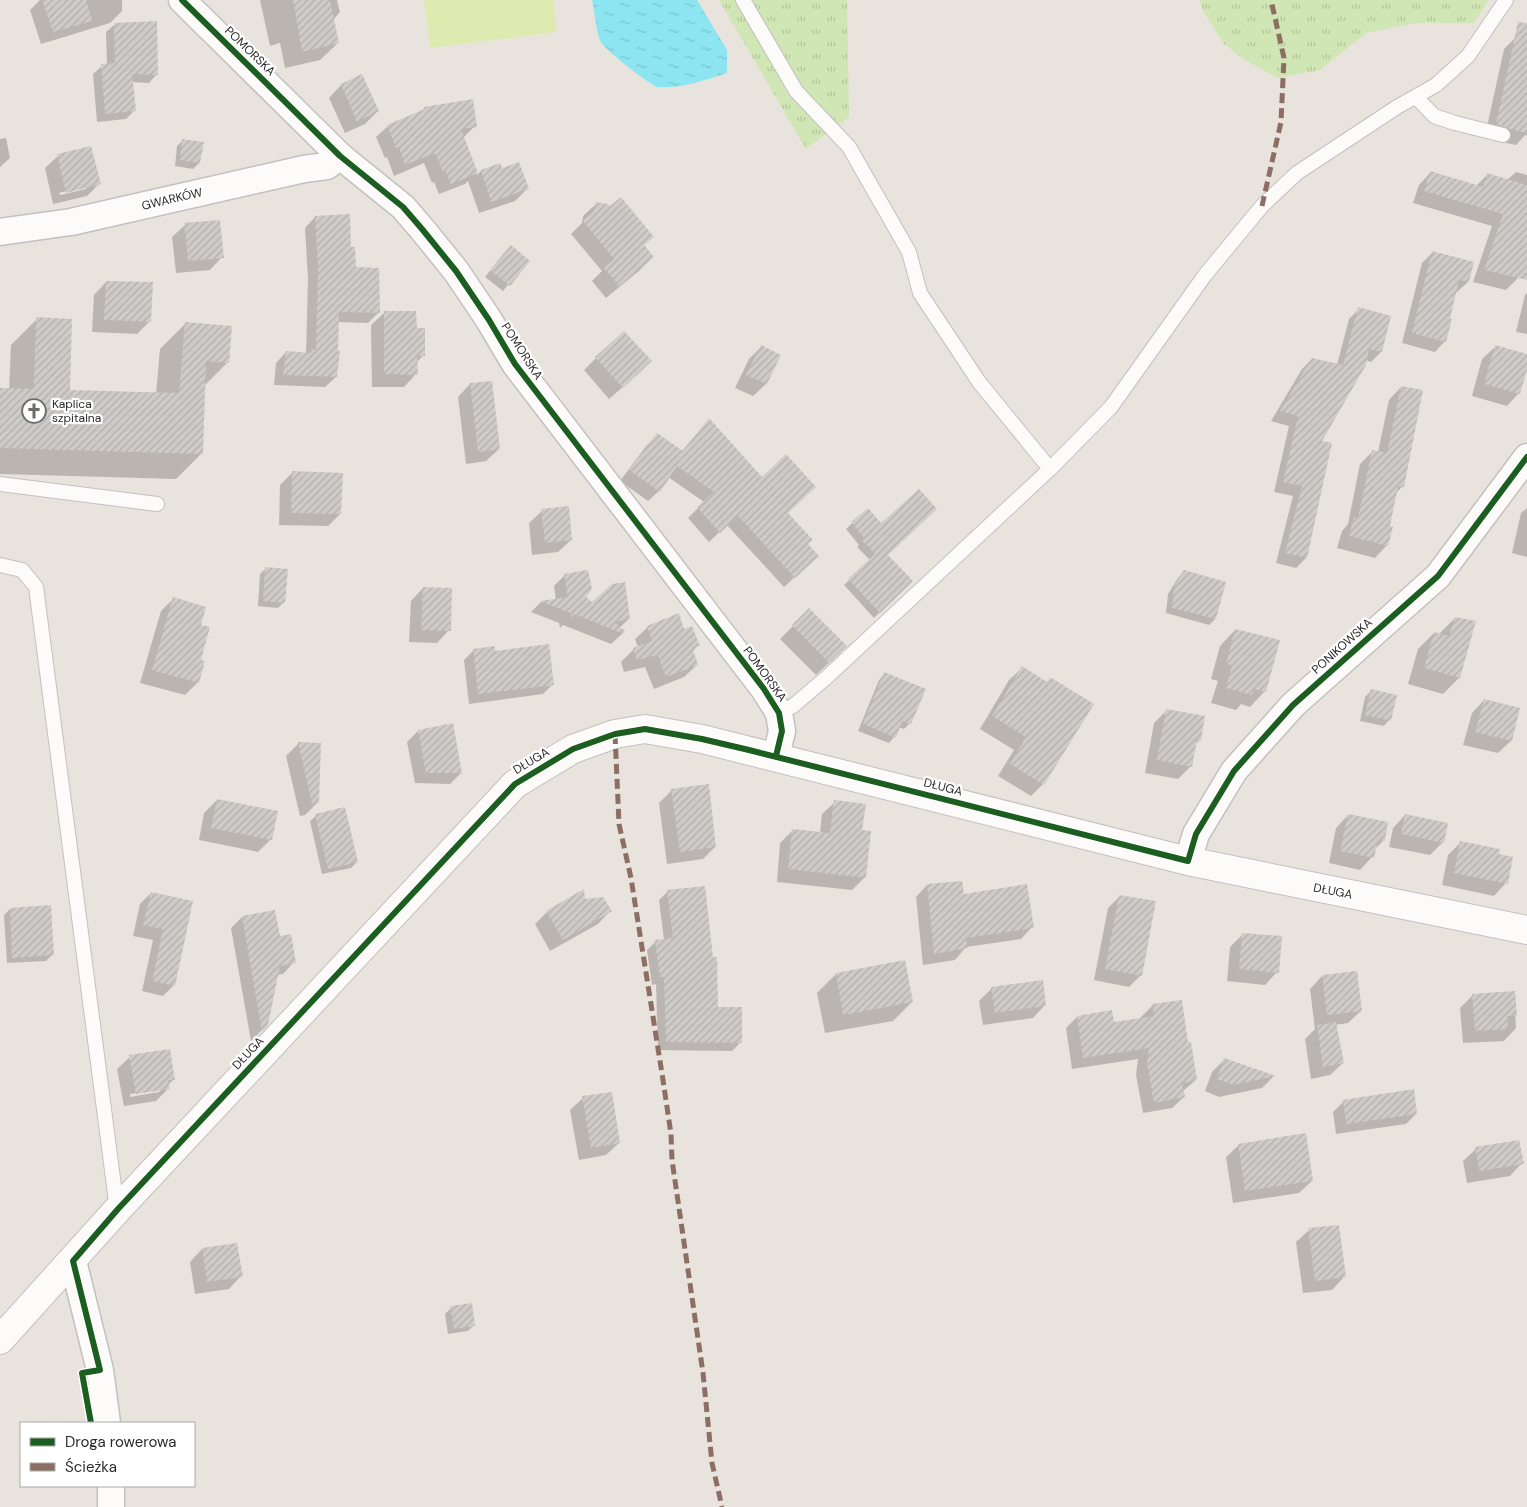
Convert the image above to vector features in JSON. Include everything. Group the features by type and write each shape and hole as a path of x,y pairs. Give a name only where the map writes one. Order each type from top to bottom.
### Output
{"street":[{"name":"POMORSKA","path":"182,0 340,156 403,207 456,271 489,320 515,364 764,689 779,713 782,731 776,756"},
{"name":"GWARKÓW","path":"0,232 71,222 304,169 327,166 340,156"},
{"name":"PONIKOWSKA","path":"1188,862 1196,834 1234,770 1293,705 1438,576 1527,457"},
{"name":"DŁUGA","path":"0,1340 118,1210 515,784 573,749 615,734 645,729 702,739 776,756 1188,862 1527,930"},
{"path":"73,1261 100,1370 107,1422"},
{"path":"111,1487 111,1507"}],"lane":[{"path":"743,0 796,91 849,147 909,252 920,293 978,382 1050,469"},
{"path":"779,713 794,706 826,678 1050,469 1111,407 1205,275 1262,206 1297,174 1397,106 1436,85 1468,56 1506,0"},
{"path":"1416,97 1434,116 1455,124 1503,135"},
{"path":"0,484 157,504"},
{"path":"0,565 22,570 36,587 118,1210"}],"green space":[{"path":"424,0 553,0 557,32 430,48"},
{"path":"719,0 847,0 849,117 806,149"},
{"path":"1200,0 1489,0 1474,23 1416,23 1366,33 1320,70 1278,78 1245,60 1224,44 1202,9"}],"water":[{"path":"592,0 697,0 727,50 727,73 684,85 658,87 654,85 638,75 601,42"}],"building":[{"path":"42,0 86,0 92,21 53,32"},
{"path":"293,0 330,0 339,43 302,52"},
{"path":"157,21 158,75 132,74 136,111 105,114 101,64 115,63 114,23"},
{"path":"1518,22 1527,23 1527,133 1496,124"},
{"path":"362,74 379,111 357,122 341,84"},
{"path":"473,99 477,127 461,129 478,173 451,184 446,172 443,172 435,153 405,165 399,147 396,148 387,125 425,109 424,107"},
{"path":"182,139 204,142 200,163 180,160"},
{"path":"91,146 101,184 66,193 57,154"},
{"path":"519,162 529,189 491,202 481,170 500,163 502,168"},
{"path":"1430,171 1483,187 1487,173 1527,185 1527,280 1484,270 1503,214 1424,191"},
{"path":"621,197 654,237 644,245 654,257 619,286 604,268 614,259 583,221 594,211 595,202 610,206"},
{"path":"350,214 351,247 355,247 356,267 379,268 380,313 339,312 338,351 340,351 337,377 283,375 286,351 311,353 312,349 316,350 318,268 315,216"},
{"path":"220,220 224,258 188,261 184,223"},
{"path":"511,245 530,261 510,286 490,270"},
{"path":"1432,251 1474,262 1469,282 1459,280 1446,342 1412,333"},
{"path":"106,281 153,282 151,322 104,320"},
{"path":"1358,307 1391,316 1382,352 1369,349 1366,365 1322,441 1332,443 1307,558 1285,553 1302,486 1283,482 1298,416 1280,411 1312,358 1343,365"},
{"path":"384,311 416,311 417,328 425,328 425,356 417,356 418,375 384,374"},
{"path":"36,317 72,319 70,390 179,393 185,322 232,326 229,363 206,361 203,454 0,448 0,388 34,389"},
{"path":"624,331 652,361 623,388 595,357"},
{"path":"761,345 781,355 767,384 746,375"},
{"path":"1495,345 1527,354 1527,370 1520,394 1484,384"},
{"path":"492,381 500,449 478,452 470,383"},
{"path":"1401,386 1423,390 1404,487 1398,486 1390,526 1393,527 1388,546 1349,536 1354,517 1358,518 1372,450 1387,453"},
{"path":"709,418 762,477 786,454 816,487 788,513 813,540 808,544 819,556 795,578 738,516 720,533 697,507 714,492 677,466 660,492 629,470 657,433 683,451"},
{"path":"292,471 343,473 341,514 291,513"},
{"path":"919,489 937,509 888,555 913,581 880,613 848,579 875,554 862,540 864,538 851,522 868,508 881,523"},
{"path":"569,506 572,540 545,543 541,509"},
{"path":"265,567 288,569 285,603 263,601"},
{"path":"588,570 592,589 586,597 592,602 612,584 625,582 630,619 614,622 625,631 624,634 574,614 571,618 570,613 540,601 568,597 564,574"},
{"path":"1184,570 1226,582 1216,619 1172,608 1174,587"},
{"path":"423,587 452,588 451,631 421,630"},
{"path":"173,597 206,607 201,625 210,627 201,660 205,661 199,683 152,670"},
{"path":"809,608 847,646 829,663 792,625"},
{"path":"679,613 684,629 692,626 700,646 692,647 698,665 666,677 658,655 637,660 633,648 652,641 647,626"},
{"path":"1455,617 1476,621 1460,678 1424,668 1434,632 1449,636"},
{"path":"1235,629 1280,640 1266,692 1254,689 1252,695 1226,688 1232,665 1226,664"},
{"path":"549,644 554,685 478,694 473,649 495,646 495,651"},
{"path":"1022,666 1047,682 1050,677 1094,704 1044,785 1010,764 1026,737 992,716"},
{"path":"884,672 926,689 911,724 902,721 896,738 863,724"},
{"path":"1371,689 1397,695 1391,721 1365,715"},
{"path":"1484,699 1520,708 1512,741 1475,732"},
{"path":"1166,709 1205,716 1201,741 1197,740 1192,767 1157,760"},
{"path":"453,723 462,773 426,773 418,730"},
{"path":"298,742 321,743 319,803 312,804"},
{"path":"709,784 716,847 680,852 671,789"},
{"path":"217,799 278,811 272,840 211,828"},
{"path":"834,800 866,804 862,830 871,831 866,878 788,869 792,829 830,833"},
{"path":"345,807 358,862 328,869 315,814"},
{"path":"1348,814 1388,822 1385,841 1378,840 1374,858 1340,851"},
{"path":"1405,814 1448,823 1444,843 1401,834"},
{"path":"1460,841 1500,849 1499,854 1513,857 1508,884 1454,873"},
{"path":"962,881 964,894 1027,884 1034,928 966,938 968,948 934,954 927,884"},
{"path":"705,886 713,957 717,957 718,1007 742,1007 742,1043 666,1042 664,977 660,977 655,940 673,938 667,890"},
{"path":"584,889 585,899 603,897 612,911 563,940 546,911"},
{"path":"151,892 193,901 175,986 152,981 163,929 143,925"},
{"path":"1119,895 1156,901 1142,976 1105,969"},
{"path":"51,905 54,955 12,958 10,908"},
{"path":"275,910 280,936 291,934 296,963 280,966 268,1025 262,1032 242,916"},
{"path":"1242,933 1282,936 1279,973 1239,969"},
{"path":"905,960 913,1002 843,1015 836,973"},
{"path":"1357,971 1362,1011 1327,1015 1322,975"},
{"path":"1043,980 1046,1006 995,1013 991,987"},
{"path":"1515,991 1517,1016 1507,1016 1508,1029 1475,1031 1472,994"},
{"path":"1182,1000 1188,1042 1191,1042 1197,1080 1182,1083 1185,1097 1154,1103 1147,1063 1149,1048 1083,1058 1077,1016 1112,1010 1114,1022 1154,1016 1152,1004"},
{"path":"1336,1022 1344,1063 1323,1067 1317,1025"},
{"path":"170,1049 175,1080 168,1080 170,1089 136,1094 129,1055"},
{"path":"1224,1058 1276,1076 1233,1085 1217,1079"},
{"path":"1414,1089 1417,1114 1346,1124 1343,1100"},
{"path":"612,1092 620,1143 591,1148 582,1096"},
{"path":"1306,1133 1313,1181 1245,1191 1238,1144"},
{"path":"1519,1140 1524,1164 1479,1171 1475,1147"},
{"path":"1339,1225 1346,1277 1315,1281 1308,1228"},
{"path":"237,1243 243,1277 207,1282 202,1248"},
{"path":"472,1303 475,1326 454,1329 450,1306"}],"marked path":[{"path":"1262,206 1281,122 1284,58 1271,0"},
{"path":"615,734 619,824 631,878 663,1080 671,1134 672,1160 703,1373 712,1463 722,1507"}],"cycle path":[{"path":"182,0 340,156 403,207 456,271 489,320 515,364 764,689 779,713 782,731 776,756"},
{"path":"91,1422 82,1373 100,1370 73,1261 118,1209 515,784 573,749 615,734 645,729 749,750 1188,861 1196,834 1234,771 1293,705 1438,576 1527,457"}],"place":[{"name":"Kaplica szpitalna","path":"34,411"}]}
